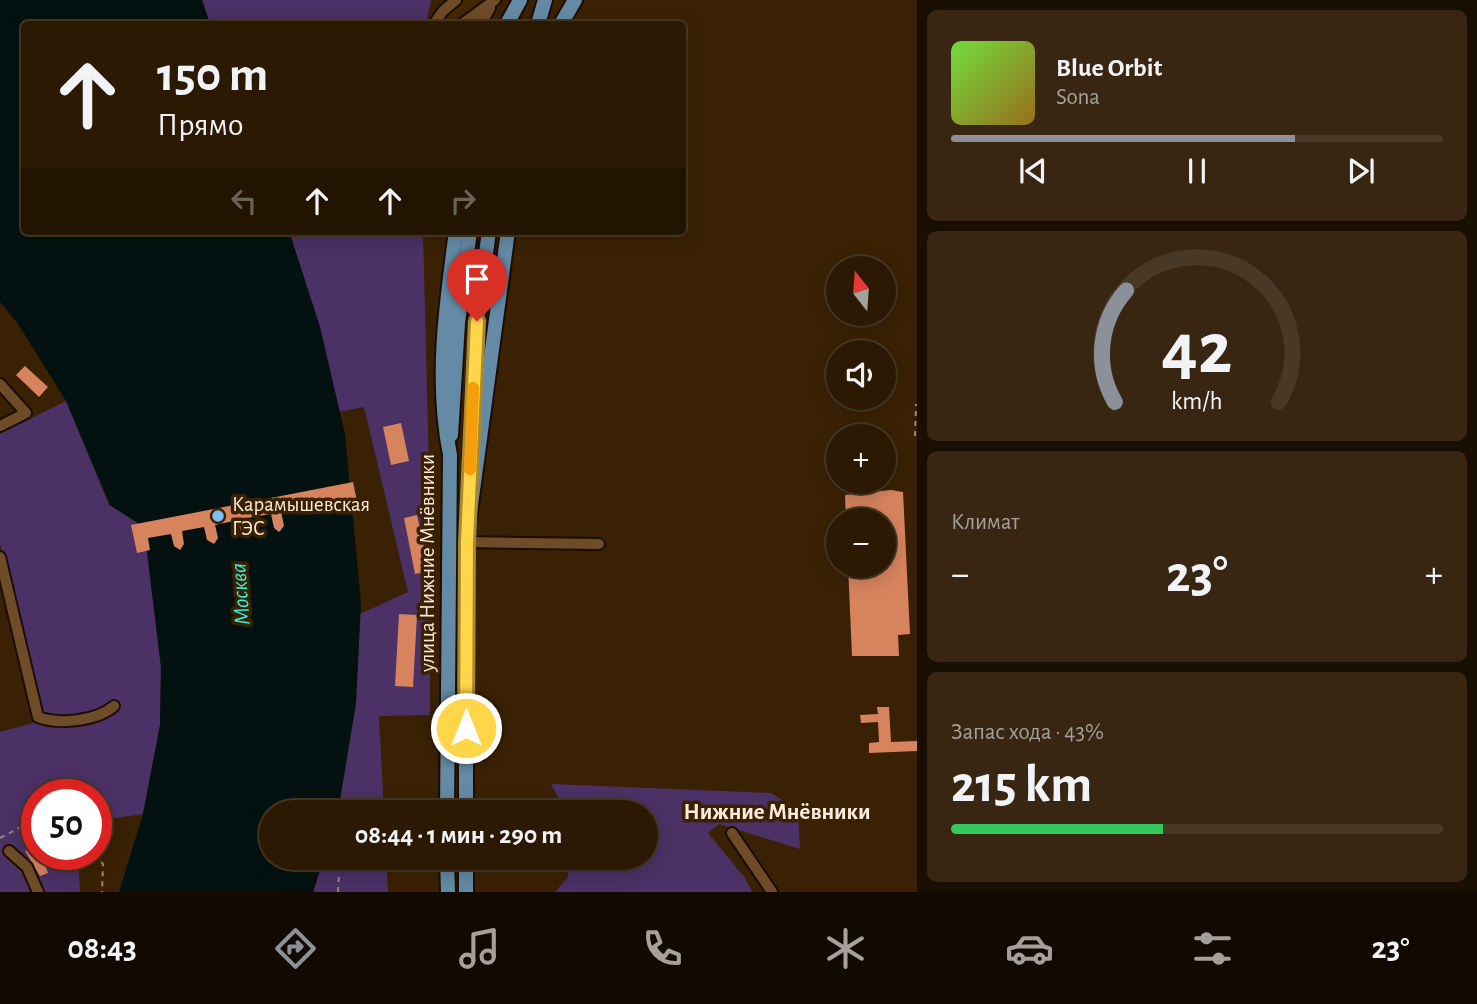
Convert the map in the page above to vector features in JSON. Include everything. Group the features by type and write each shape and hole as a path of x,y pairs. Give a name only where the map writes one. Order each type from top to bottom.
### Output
{"main road":[{"path":"509,21 520,0"},
{"path":"520,21 526,0"},
{"path":"539,21 545,0"},
{"path":"563,21 575,0"},
{"name":"улица Нижние Мнёвники","path":"447,800 450,456 443,421 442,352 456,235"},
{"path":"450,456 458,323 469,235"},
{"path":"468,521 477,321 488,235"},
{"name":"улица Нижние Мнёвники","path":"466,800 468,521 507,235"},
{"path":"447,870 447,892"},
{"path":"466,870 467,892"}],"street":[{"path":"436,21 456,0"},
{"path":"473,21 494,3"},
{"path":"0,384 26,413 0,426"},
{"path":"467,542 599,544"},
{"path":"0,557 38,717 49,721 97,717 114,706"},
{"path":"733,833 772,892"},
{"path":"9,851 27,867 38,892"}],"path":[{"path":"915,436 916,404"},
{"path":"0,838 21,827"},
{"path":"102,892 103,870"},
{"path":"338,892 340,870"}],"shaded area":[{"path":"202,0 431,0 427,21 209,21"},
{"path":"451,0 502,0 492,21 434,21"},
{"path":"290,235 423,235 430,509 430,715 379,716 383,800 340,800 356,703 360,614 408,592 364,407 339,412 320,327"},
{"path":"66,401 109,505 144,527 161,667 160,725 143,814 112,819 112,779 21,779 21,870 79,870 80,892 0,892 0,732 33,723 32,712 37,710 0,543 0,434"},
{"path":"551,784 771,793 798,810 800,849 719,824 708,833 745,878 752,892 555,892 568,877 568,870 658,870 658,800 560,800"},
{"path":"320,870 387,870 388,892 313,892"}],"water":[{"name":"Москва","path":"0,0 202,0 209,21 21,21 21,235 290,235 320,327 345,434 361,603 356,703 340,800 259,800 259,870 320,870 313,892 119,892 143,814 160,725 161,667 144,527 110,505 66,401 18,324 0,302"}],"building":[{"path":"25,366 48,387 39,397 16,375"},
{"path":"401,423 409,461 391,465 383,427"},
{"name":"Карамышевская ГЭС","path":"353,482 358,506 314,514 312,505 281,511 284,526 279,532 274,528 271,514 247,518 250,533 247,537 241,534 238,520 215,525 218,538 214,544 207,540 204,527 182,531 184,544 180,550 174,546 171,534 148,538 150,550 137,553 131,525"},
{"path":"903,492 910,634 898,635 899,656 852,656 849,578 896,578 896,508 846,508 845,495"},
{"path":"417,515 429,571 415,574 404,518"},
{"path":"399,614 417,615 413,687 395,686"},
{"path":"877,707 889,707 891,742 917,741 917,751 869,753 869,743 879,742 878,722 861,723 860,715 878,714"},
{"path":"36,870 47,870 48,873 40,876"}],"slow traffic":[{"path":"470,469 473,388"}],"place":[{"name":"Карамышевская ГЭС","path":"218,516"}],"district":[{"name":"Нижние Мнёвники","path":"777,812"}],"route":[{"path":"466,728 467,542 477,321"}]}
